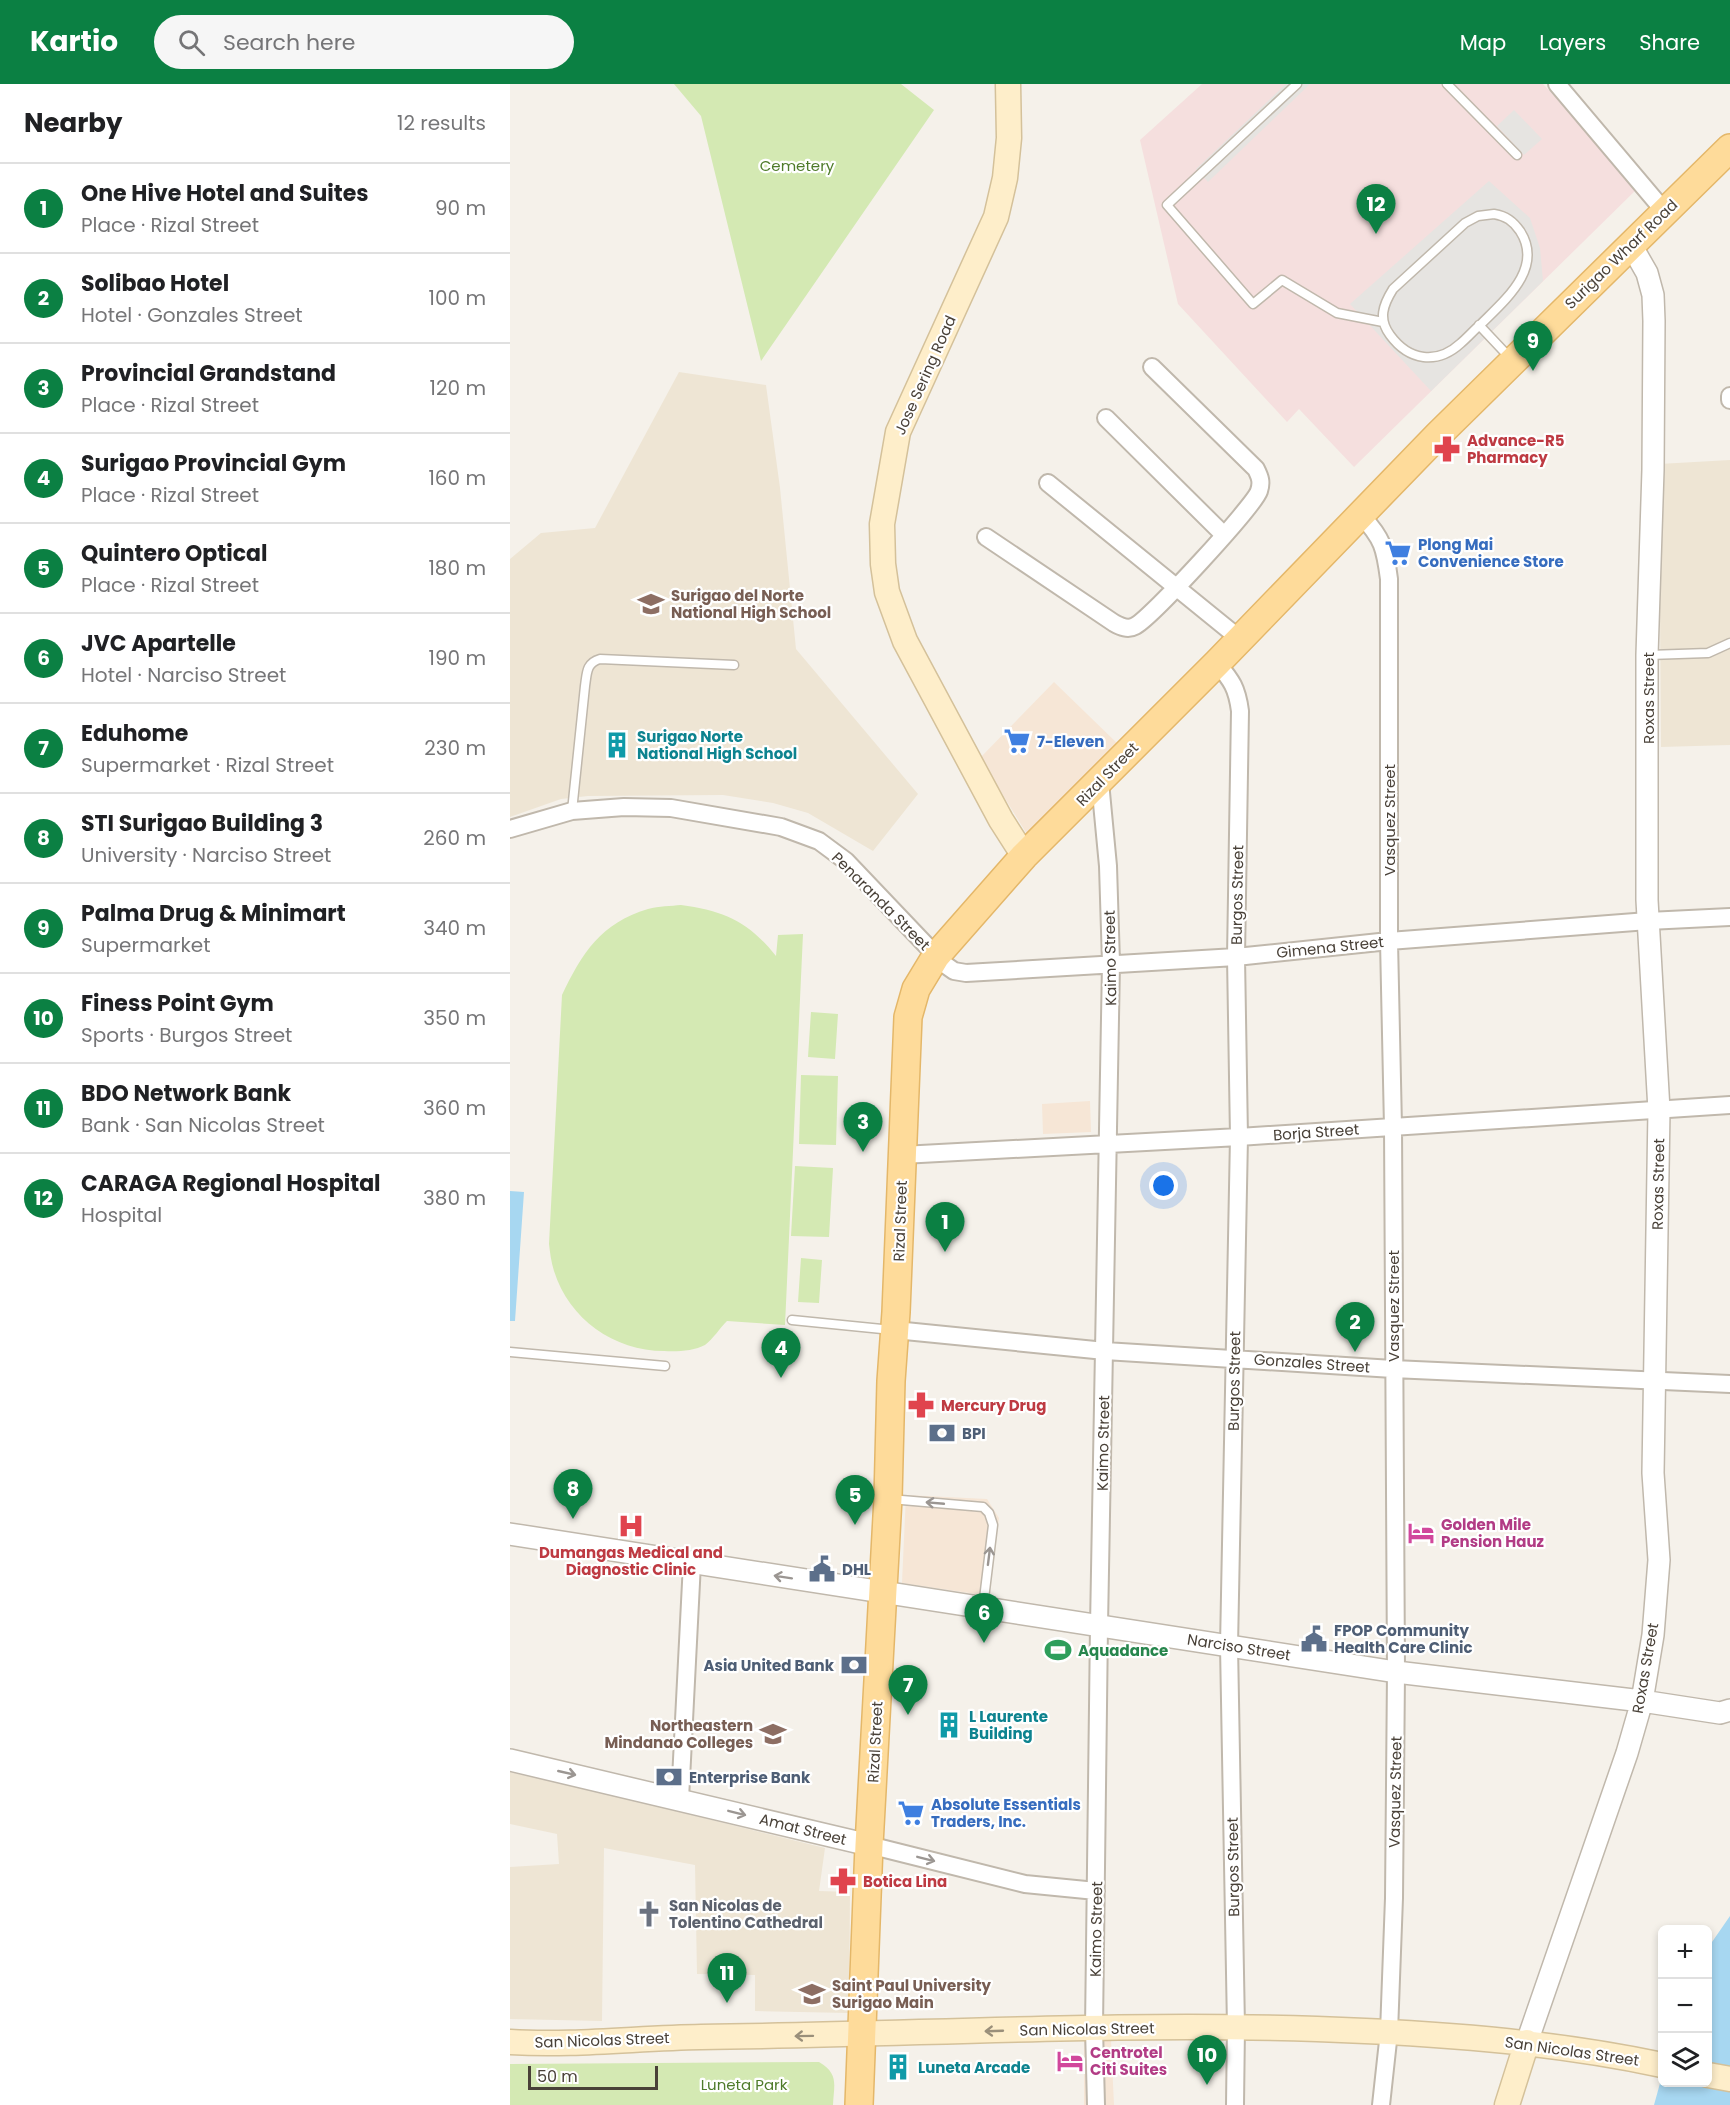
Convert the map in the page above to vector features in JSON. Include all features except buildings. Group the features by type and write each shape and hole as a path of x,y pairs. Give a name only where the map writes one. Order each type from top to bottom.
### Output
{"main road":[{"name":"Jose Sering Road","path":"1008,84 1009,138 1005,178 996,217 897,432 882,524 883,564 887,592 905,641 1001,820 1024,856"},
{"name":"Surigao Wharf Road","path":"1361,515 1437,435 1730,148"},
{"name":"Rizal Street","path":"859,2105 908,1017 916,989 936,956 1024,856 1100,782 1361,515"},
{"name":"San Nicolas Street","path":"510,2042 1236,2026 1389,2031 1527,2042 1658,2064"},
{"name":"Roxas Street","path":"1507,2105 1527,2042"},
{"path":"1712,2075 1730,2079"}],"street":[{"path":"1557,84 1665,212"},
{"name":"Roxas Street","path":"1527,2042 1627,1753 1642,1701 1653,1635 1659,1560 1653,1473 1659,1110 1648,921 1647,655 1653,470 1654,321 1653,295 1647,273 1631,245"},
{"path":"986,537 1114,623 1125,628 1135,627 1147,618 1224,535 1258,493 1261,481 1256,469 1152,367"},
{"path":"1106,418 1224,535"},
{"path":"1048,483 1240,639"},
{"name":"Vasquez Street","path":"1361,515 1376,531 1382,543 1389,579 1389,941 1393,1127 1396,1672 1394,1898 1389,2031 1381,2105"},
{"name":"Burgos Street","path":"1217,663 1233,682 1238,695 1240,711 1236,957 1239,1137 1229,1646 1236,2026 1235,2105"},
{"name":"Kaimo Street","path":"1096,2105 1094,2028 1111,963 1108,866 1100,782"},
{"name":"Penaranda Street","path":"510,829 572,811 624,807 672,808 781,827 819,841 846,861 936,956"},
{"name":"Gimena Street","path":"936,956 954,971 966,973 1236,957 1389,941 1648,921 1730,918"},
{"name":"Borja Street","path":"902,1155 1109,1142 1239,1137 1730,1105"},
{"name":"Gonzales Street","path":"895,1330 1105,1351 1393,1369 1730,1384"},
{"name":"Narciso Street","path":"510,1534 1396,1672 1725,1712"},
{"path":"680,1799 692,1563"},
{"name":"Amat Street","path":"510,1760 680,1799 1025,1884 1096,1891"}],"lane":[{"path":"1297,84 1167,205 1252,304 1282,279 1337,313 1383,322"},
{"path":"1447,84 1517,155"},
{"path":"1494,214 1504,216 1514,223 1521,234 1527,254 1526,265 1517,286 1461,344 1447,353 1429,358 1411,355 1389,334 1383,322 1387,300 1394,289 1465,223 1478,216 1494,214"},
{"path":"1479,325 1512,361"},
{"path":"1647,655 1708,653 1730,643"},
{"path":"572,811 585,686 588,666 593,661 600,659 734,665"},
{"path":"792,1320 895,1330"},
{"path":"510,1352 665,1366"},
{"path":"888,1498 983,1507 989,1513 993,1525 983,1608"}],"shaded area":[{"path":"1202,84 1543,84 1640,186 1354,467 1299,409 1287,422 1178,304 1140,140"},
{"path":"1286,84 1310,84 1208,182 1196,169"},
{"path":"1514,110 1542,139 1524,155 1497,126"},
{"path":"1489,181 1530,218 1540,248 1543,281 1431,391 1350,304"},
{"name":"Surigao del Norte National High School","path":"679,372 766,385 780,488 796,649 918,794 873,851 808,813 773,803 723,795 588,796 561,799 510,817 510,559 541,533 595,528"},
{"path":"1730,460 1730,745 1661,747 1659,464"},
{"path":"1054,682 1120,746 1030,839 980,758"},
{"path":"1090,1101 1091,1132 1043,1134 1042,1104"},
{"path":"906,1495 987,1499 999,1518 989,1596 902,1583"},
{"path":"510,1772 825,1848 819,1891 850,1892 849,2013 755,2011 755,1975 697,1974 695,1865 604,1848 602,2021 510,2019 510,1867 559,1864 557,1834 510,1824"},
{"path":"1111,2040 1114,2105 1084,2105 1084,2041"}],"green space":[{"name":"Cemetery","path":"674,84 901,84 934,110 761,361 701,116"},
{"path":"681,905 710,911 734,920 755,934 776,956 778,935 803,934 785,1325 727,1321 711,1340 701,1347 679,1351 646,1350 611,1338 582,1317 570,1304 553,1268 549,1244 562,995 577,966 605,931 618,922 648,909"},
{"path":"811,1012 838,1014 835,1059 808,1057"},
{"path":"801,1075 838,1076 836,1145 799,1144"},
{"path":"795,1166 833,1168 829,1237 791,1236"},
{"path":"801,1258 822,1260 819,1303 798,1302"},
{"name":"Luneta Park","path":"819,2062 830,2071 834,2080 833,2105 510,2105 510,2064"}],"water":[{"path":"510,1191 524,1192 515,1321 510,1321"},
{"path":"1730,1916 1730,2105 1654,2105 1659,2087 1712,2087 1712,1942"}],"place":[{"name":"CARAGA Regional Hospital","path":"1376,234"},
{"name":"Palma Drug & Minimart","path":"1533,371"},
{"name":"Advance-R5 Pharmacy","path":"1447,449"},
{"name":"Plong Mai Convenience Store","path":"1398,553"},
{"name":"Surigao del Norte National High School","path":"651,604"},
{"name":"7-Eleven","path":"1017,741"},
{"name":"Surigao Norte National High School","path":"617,745"},
{"name":"Provincial Grandstand","path":"863,1152"},
{"name":"One Hive Hotel and Suites","path":"945,1252"},
{"name":"Solibao Hotel","path":"1355,1352"},
{"name":"Surigao Provincial Gym","path":"781,1378"},
{"name":"Mercury Drug","path":"921,1405"},
{"name":"BPI","path":"942,1433"},
{"name":"STI Surigao Building 3","path":"573,1519"},
{"name":"Quintero Optical","path":"855,1525"},
{"name":"Dumangas Medical and Diagnostic Clinic","path":"631,1526"},
{"name":"Golden Mile Pension Hauz","path":"1421,1533"},
{"name":"DHL","path":"822,1569"},
{"name":"FPOP Community Health Care Clinic","path":"1314,1639"},
{"name":"JVC Apartelle","path":"984,1643"},
{"name":"Aquadance","path":"1058,1650"},
{"name":"Asia United Bank","path":"854,1665"},
{"name":"Eduhome","path":"908,1715"},
{"name":"L Laurente Building","path":"949,1725"},
{"name":"Northeastern Mindanao Colleges","path":"773,1734"},
{"name":"Enterprise Bank","path":"669,1777"},
{"name":"Absolute Essentials Traders, Inc.","path":"911,1813"},
{"name":"Botica Lina","path":"843,1881"},
{"name":"San Nicolas de Tolentino Cathedral","path":"649,1914"},
{"name":"Saint Paul University Surigao Main","path":"812,1994"},
{"name":"BDO Network Bank","path":"727,2003"},
{"name":"Centrotel Citi Suites","path":"1070,2061"},
{"name":"Luneta Arcade","path":"898,2067"},
{"name":"Finess Point Gym","path":"1207,2085"}]}
